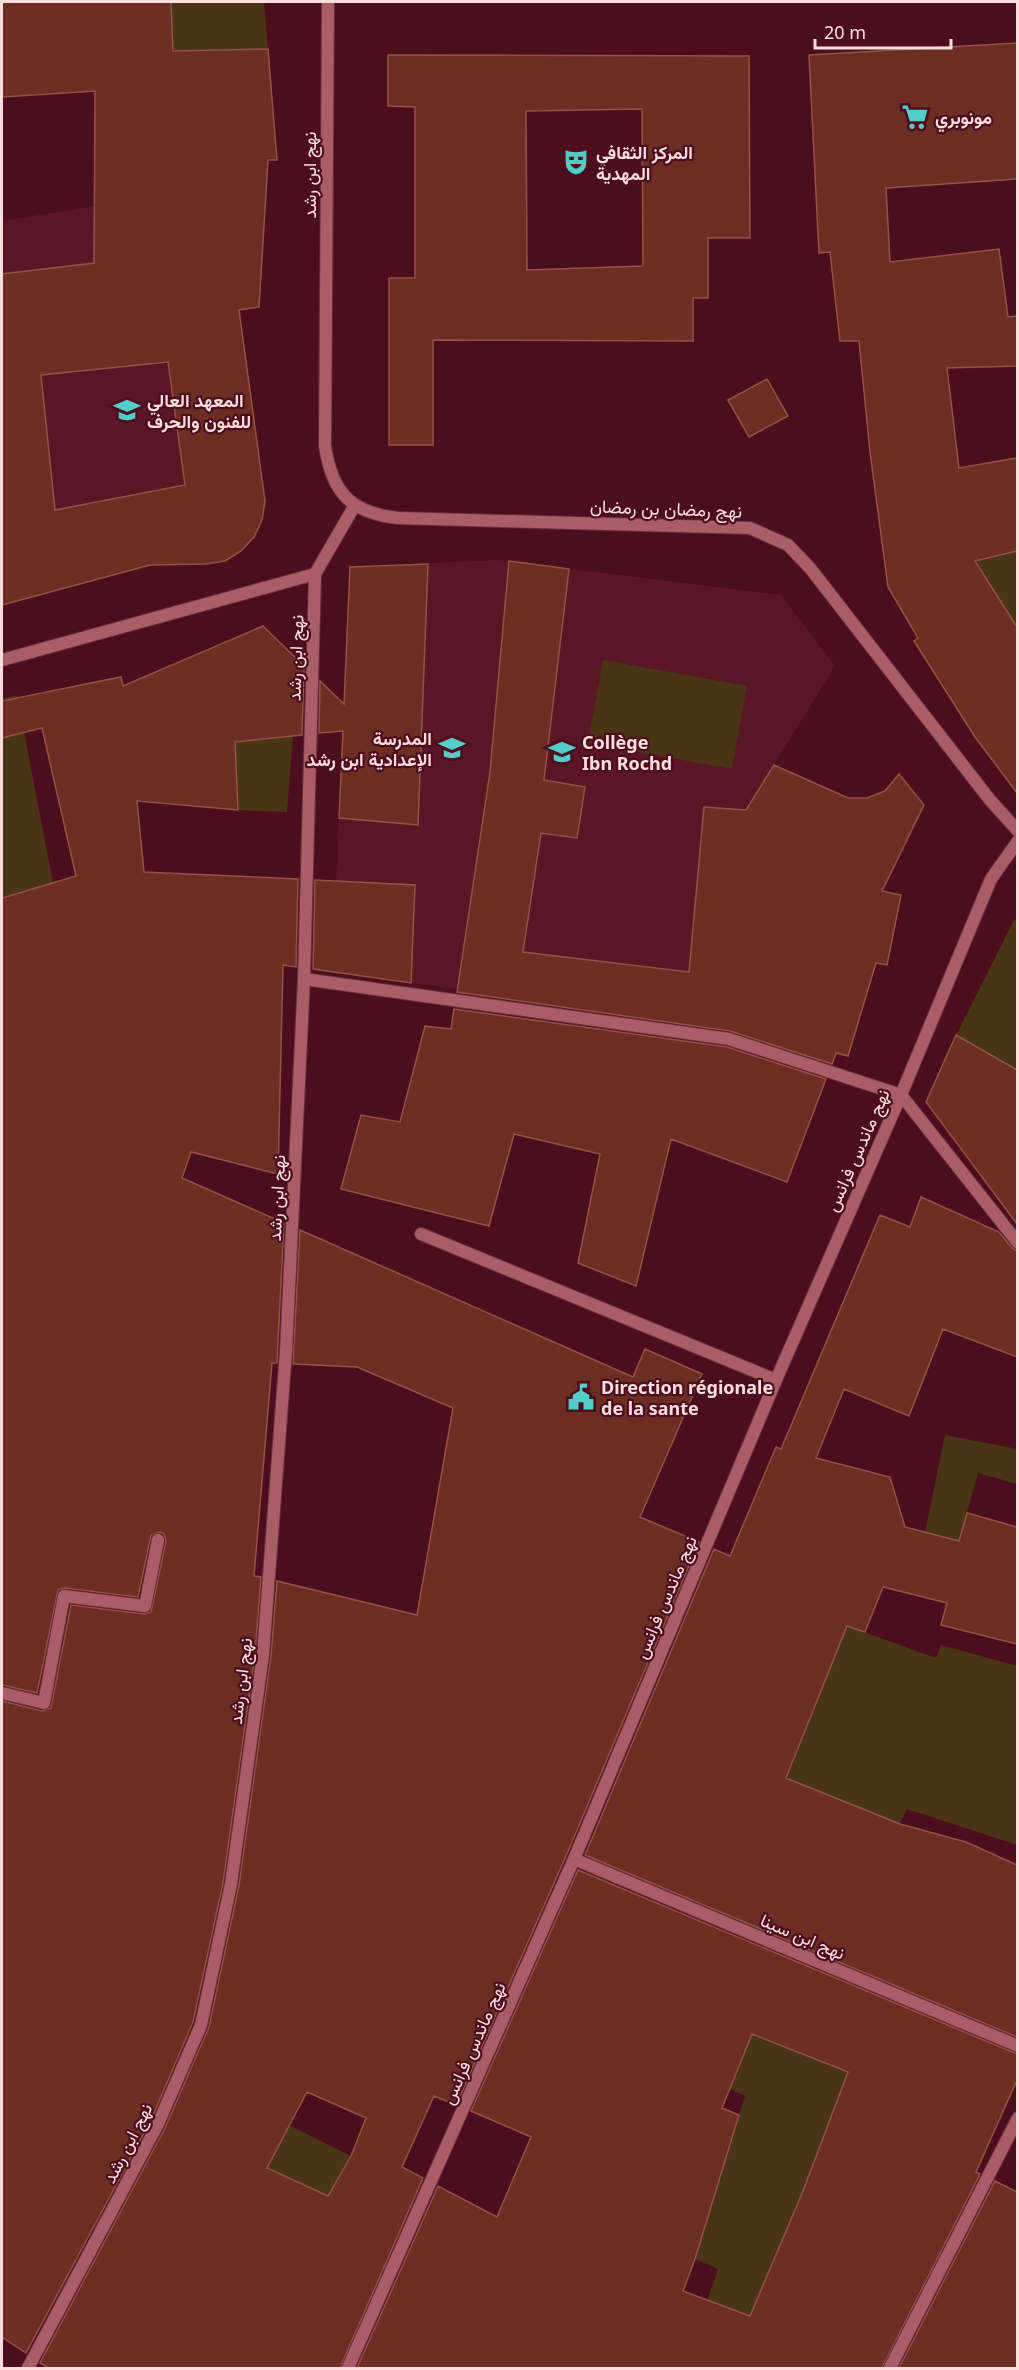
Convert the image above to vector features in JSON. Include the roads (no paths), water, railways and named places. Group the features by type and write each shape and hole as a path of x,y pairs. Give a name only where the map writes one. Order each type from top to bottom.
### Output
{"street":[{"name":"نهج ابن رشد","path":"28,2368 158,2124 201,2025 208,2003 231,1884 262,1655 286,1351 304,979 315,574 355,505 339,489 328,469 325,446 328,2"},
{"name":"نهج رمضان بن رمضان","path":"355,505 375,516 398,518 750,528 788,545 810,568 990,801 1017,831"},
{"path":"2,660 315,574"},
{"name":"نهج ماندس فرانس","path":"348,2368 574,1859 991,879 1017,841"},
{"path":"304,979 729,1039 900,1095 1017,1243"},
{"path":"421,1234 776,1380"},
{"path":"2,1693 44,1703 64,1596 145,1606 158,1540"},
{"name":"نهج ابن سينا","path":"574,1859 1017,2046"},
{"path":"890,2368 1017,2118"}],"place":[{"name":"مونوبري","path":"915,117"},
{"name":"المركز الثقافي المهدية","path":"576,162"},
{"name":"المعهد العالي للفنون والحرف","path":"127,410"},
{"name":"المدرسة الإعدادية ابن رشد","path":"452,748"},
{"name":"Collège Ibn Rochd","path":"562,752"},
{"name":"Direction régionale de la sante","path":"581,1397"}]}
